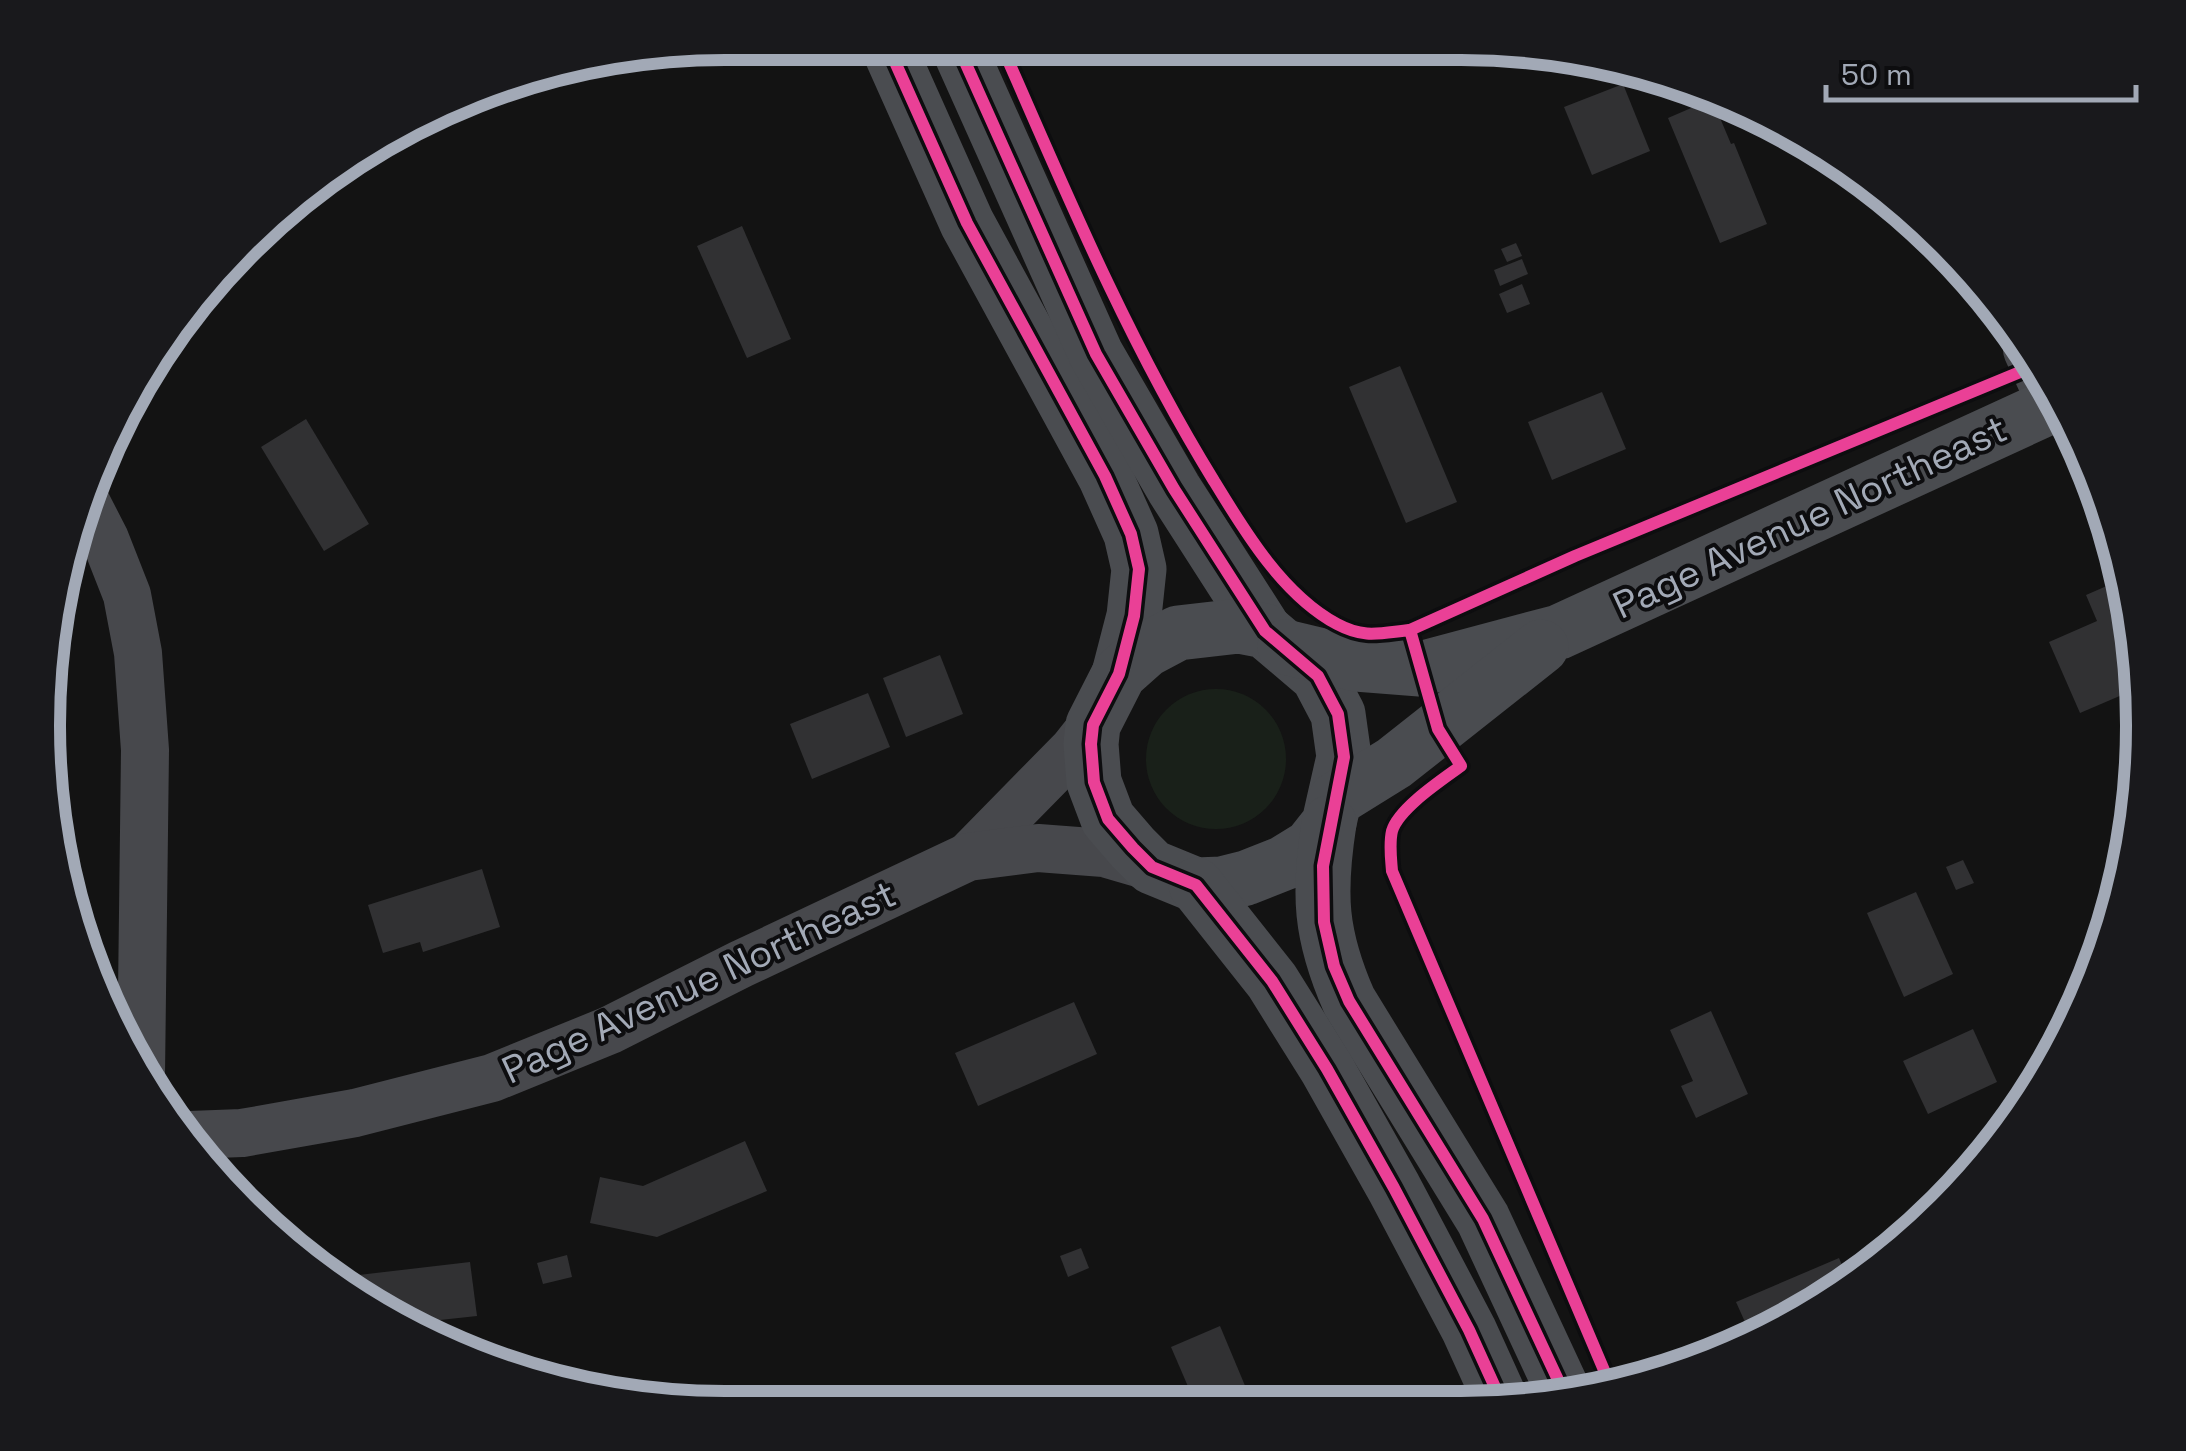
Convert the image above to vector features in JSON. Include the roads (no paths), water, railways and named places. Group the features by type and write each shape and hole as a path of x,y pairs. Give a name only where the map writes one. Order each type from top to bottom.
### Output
{"main road":[{"path":"894,60 967,224 1105,476 1131,534 1139,569 1134,616 1119,674 1093,725 1091,744 1094,782 1108,819 1133,848 1174,876 1272,981 1327,1069 1411,1220 1496,1390"},
{"path":"964,60 1096,354 1174,489 1275,639 1318,676 1338,714 1344,757 1323,866 1324,922 1334,966 1350,1000 1483,1219 1559,1383"},
{"name":"Page Avenue Northeast","path":"1275,639 1356,664 1420,669 1560,632 2045,409"},
{"path":"1119,674 1146,650 1178,634 1238,626 1275,639"},
{"name":"Page Avenue Northeast","path":"1333,811 1560,632"},
{"path":"1174,876 1222,884 1284,863 1310,847 1333,811"}],"street":[{"path":"94,517 127,595 138,653 145,750 141,1044"},
{"name":"Page Avenue Northeast","path":"968,858 1093,725"},
{"name":"Page Avenue Northeast","path":"202,1135 242,1133 355,1112 492,1078 610,1030 968,858 1038,848 1104,853 1174,876"}]}
